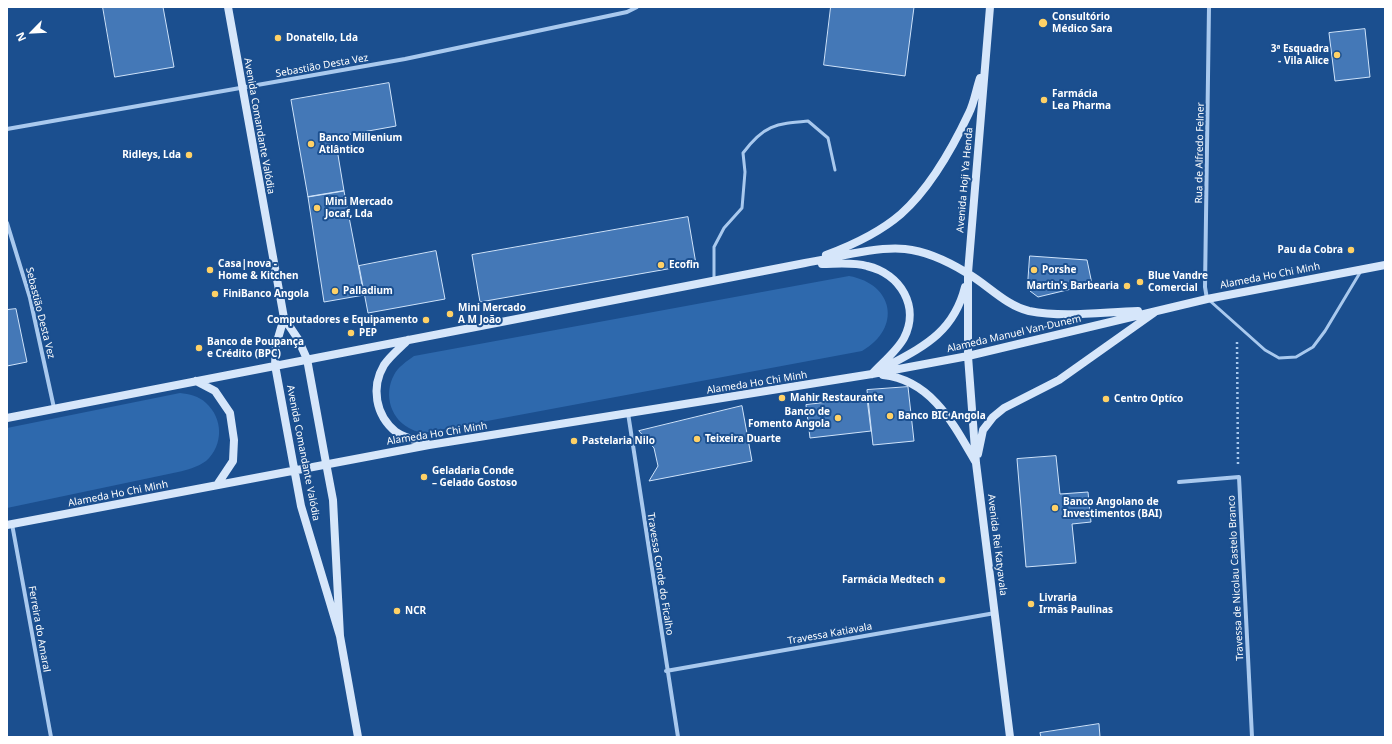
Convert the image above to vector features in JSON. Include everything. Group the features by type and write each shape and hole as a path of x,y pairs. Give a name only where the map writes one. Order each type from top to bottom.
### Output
{"main road":[{"name":"Avenida Comandante Valódia","path":"228,7 284,318 298,339 307,359 333,500 340,636"},
{"name":"Avenida Hoji Ya Henda","path":"968,356 968,273 990,7"},
{"path":"805,263 852,246 869,236 901,214 920,194 944,158 970,112 985,62"},
{"path":"7,418 805,263 884,250 905,249 946,261 968,273 1006,301 1028,310 1064,314 1159,310"},
{"path":"805,263 868,266 888,274 903,288 909,306 910,326 903,340 872,374"},
{"name":"Alameda Ho Chi Minh","path":"1159,310 1207,299 1385,265"},
{"path":"872,374 933,339 946,327 961,303 968,273"},
{"path":"976,463 983,430 993,417 1004,408 1059,380 1159,310"},
{"name":"Alameda Manuel Van-Dunem","path":"872,374 968,356 1159,310"},
{"name":"Avenida Comandante Valódia","path":"284,318 276,345 275,365 301,506 340,636 358,737"},
{"path":"408,340 384,364 377,382 376,402 384,418 396,432 428,445"},
{"name":"Avenida Rei Katyavala","path":"968,356 976,463 1010,737"},
{"path":"872,374 896,376 921,388 941,406 952,420 976,463"},
{"name":"Alameda Ho Chi Minh","path":"10,525 428,445 872,374"},
{"path":"196,381 215,391 230,413 234,440 233,461 217,485"}],"street":[{"name":"Sebastião Desta Vez","path":"7,129 242,89 405,59 627,12 637,7"},
{"name":"Rua de Alfredo Felner","path":"1207,299 1209,7"},
{"name":"Sebastião Desta Vez","path":"7,223 30,298 54,408"},
{"name":"Travessa Conde do Ficalho","path":"628,414 666,671 678,737"},
{"path":"1179,482 1239,478"},
{"name":"Travessa de Nicolau Castelo Branco","path":"1239,478 1252,737"},
{"name":"Ferreira do Amaral","path":"10,525 51,737"},
{"name":"Travessa Katiavala","path":"666,671 995,612"}],"lane":[{"path":"714,281 714,247 724,228 742,208 745,172 743,153 756,136 777,124 808,121 828,138 835,170"},
{"path":"1207,299 1264,350 1279,358 1296,357 1313,347 1325,331 1363,268"}],"path":[{"path":"1236,325 1239,478"}],"shaded area":[{"path":"849,276 864,281 876,288 883,297 887,308 887,319 883,331 875,342 862,351 428,432 415,431 405,426 394,414 391,407 389,391 394,375 400,367 414,356"},
{"path":"180,393 200,399 212,409 216,416 219,432 218,440 212,455 203,463 178,472 7,508 7,428"}],"building":[{"path":"103,7 163,7 174,67 115,77"},
{"path":"831,7 914,7 905,76 824,65"},
{"path":"1365,29 1370,77 1335,81 1329,33"},
{"path":"389,83 396,126 335,137 344,191 308,197 291,100"},
{"path":"344,191 364,295 324,302 308,197"},
{"path":"688,217 696,264 480,302 472,255"},
{"path":"436,251 445,299 368,313 359,266"},
{"path":"1030,256 1087,260 1092,284 1038,297 1030,291 1028,280"},
{"path":"16,309 27,362 7,366 7,310"},
{"name":"Banco BIC Angola","path":"908,387 914,441 873,445 867,390"},
{"name":"Banco de Fomento Angola","path":"867,398 871,431 810,438 806,405"},
{"name":"Teixeira Duarte","path":"742,406 752,461 649,481 658,466 654,448 639,431"},
{"name":"Banco Angolano de Investimentos (BAI)","path":"1056,456 1060,494 1088,492 1091,522 1072,524 1076,563 1026,567 1017,459"},
{"path":"1099,724 1100,737 1041,737 1040,733"}],"place":[{"name":"Consultório Médico Sara","path":"1043,23"},
{"name":"Donatello, Lda","path":"278,38"},
{"name":"3ª Esquadra - Vila Alice","path":"1337,55"},
{"name":"Farmácia Lea Pharma","path":"1044,100"},
{"name":"Banco Millenium Atlântico","path":"311,144"},
{"name":"Ridleys, Lda","path":"189,155"},
{"name":"Mini Mercado Jocaf, Lda","path":"317,208"},
{"name":"Pau da Cobra","path":"1351,250"},
{"name":"Ecofin","path":"661,265"},
{"name":"Casa|nova - Home & Kitchen","path":"210,270"},
{"name":"Porshe","path":"1034,270"},
{"name":"Blue Vandre Comercial","path":"1140,282"},
{"name":"Martin's Barbearia","path":"1127,286"},
{"name":"Palladium","path":"335,291"},
{"name":"FiniBanco Angola","path":"215,294"},
{"name":"Mini Mercado A M João","path":"450,314"},
{"name":"Computadores e Equipamento","path":"426,320"},
{"name":"PEP","path":"351,333"},
{"name":"Banco de Poupança e Crédito (BPC)","path":"199,348"},
{"name":"Mahir Restaurante","path":"782,398"},
{"name":"Centro Optíco","path":"1106,399"},
{"name":"Banco BIC Angola","path":"890,416"},
{"name":"Banco de Fomento Angola","path":"838,418"},
{"name":"Teixeira Duarte","path":"697,439"},
{"name":"Pastelaria Nilo","path":"574,441"},
{"name":"Geladaria Conde – Gelado Gostoso","path":"424,477"},
{"name":"Banco Angolano de Investimentos (BAI)","path":"1055,508"},
{"name":"Farmácia Medtech","path":"942,580"},
{"name":"Livraria Irmãs Paulinas","path":"1031,604"},
{"name":"NCR","path":"397,611"}]}
